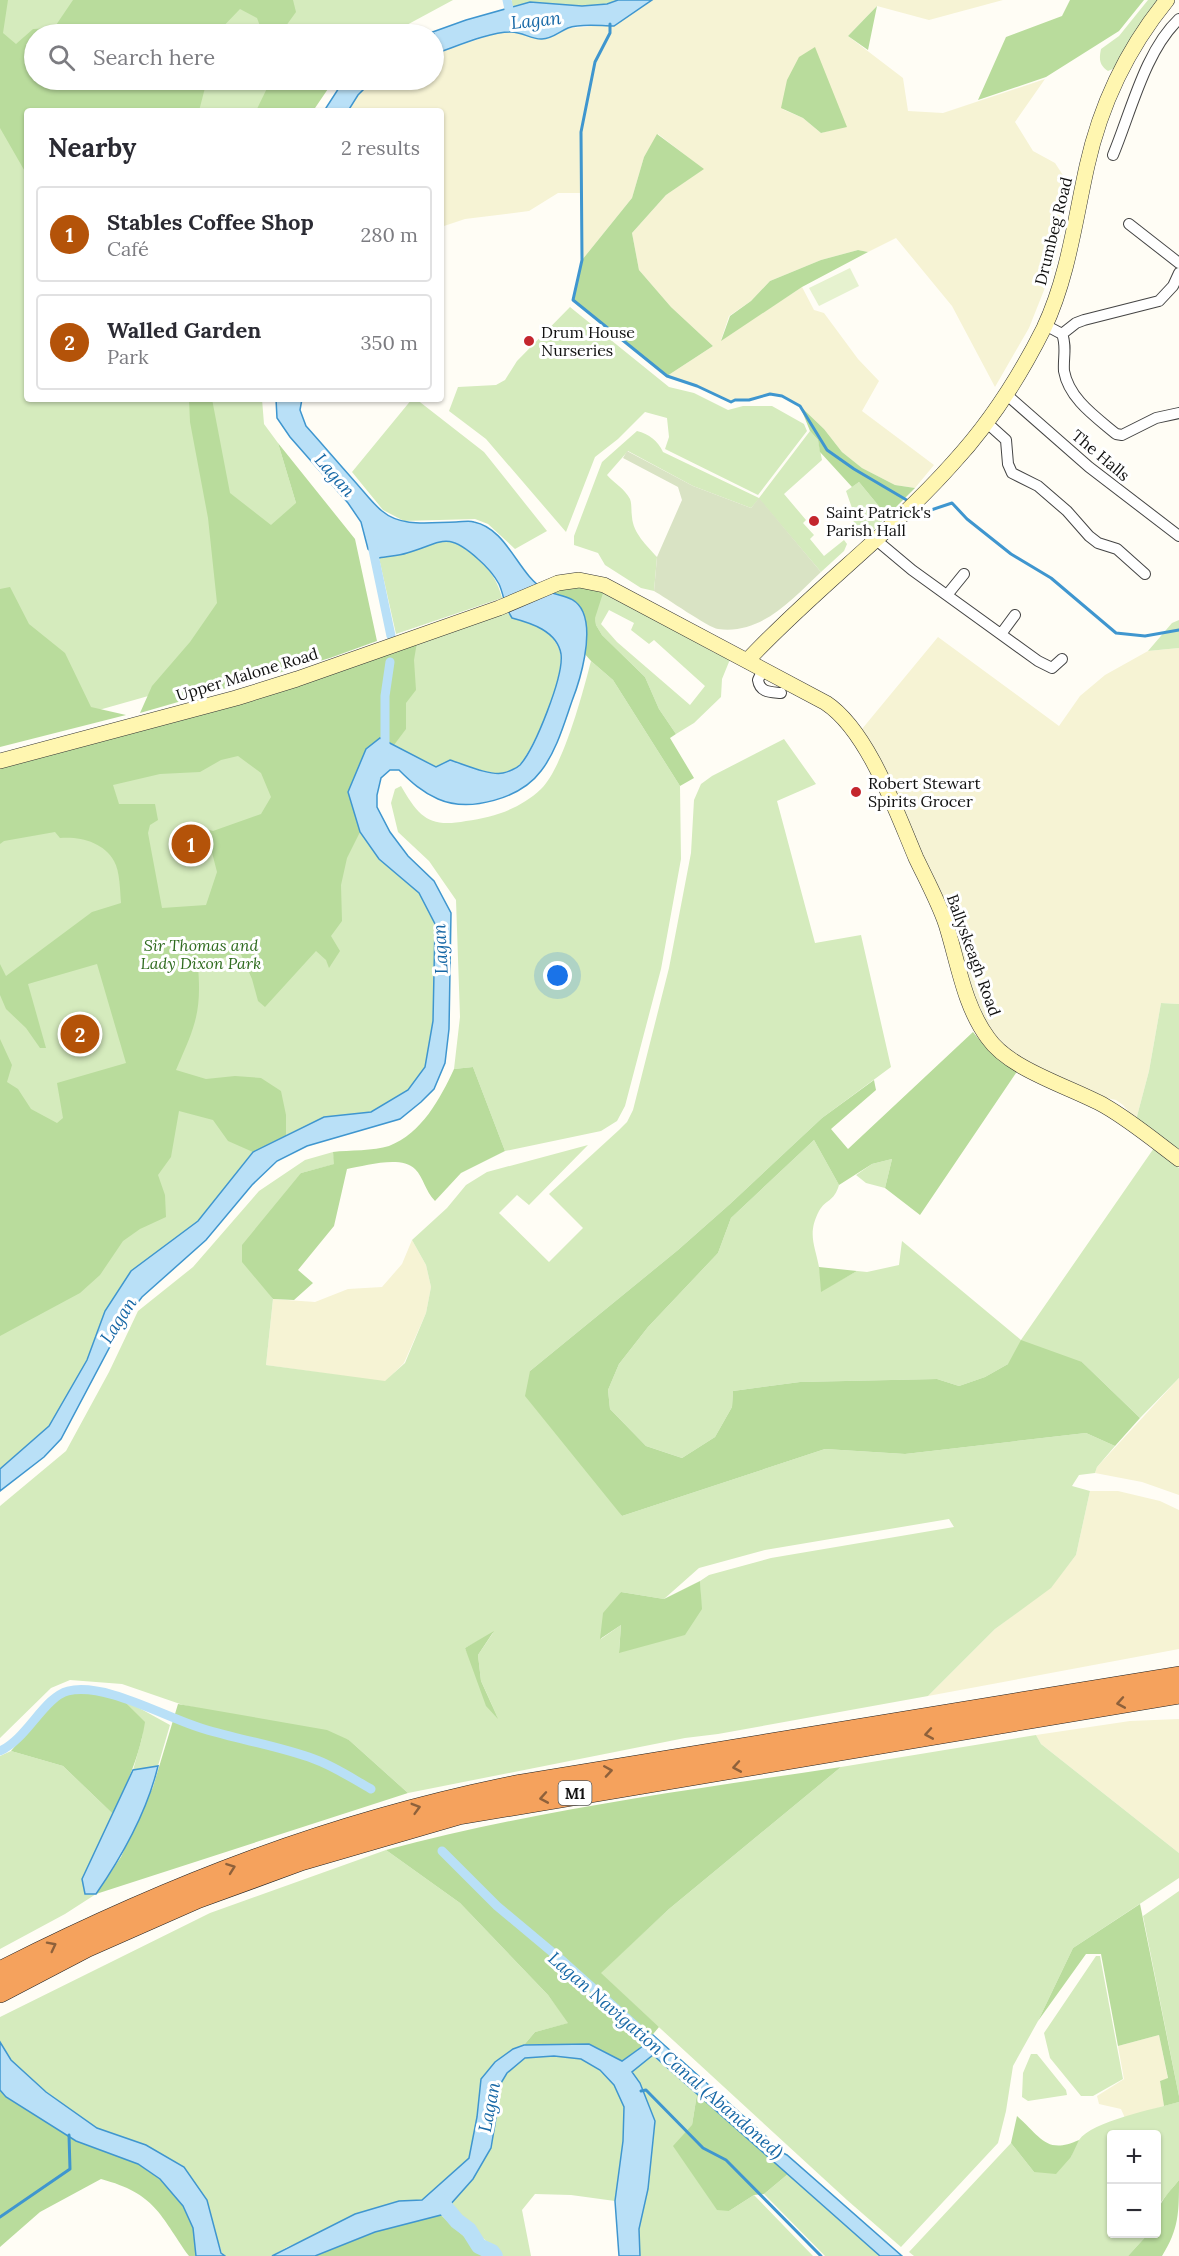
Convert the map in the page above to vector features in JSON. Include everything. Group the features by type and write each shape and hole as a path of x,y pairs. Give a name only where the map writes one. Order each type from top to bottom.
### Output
{"highway":[{"name":"M1","path":"0,1972 87,1929 195,1881 333,1832 436,1803 521,1785 1179,1677"},
{"name":"M1","path":"0,1992 86,1947 197,1898 301,1860 459,1814 1179,1693"}],"main road":[{"name":"Drumbeg Road","path":"747,661 808,600 955,462 1006,395 1045,325 1069,254 1087,165 1107,98 1126,58 1167,0"},
{"name":"Upper Malone Road","path":"0,761 236,698 499,608 558,583 579,580 604,585 747,661"},
{"name":"Ballyskeagh Road","path":"747,661 836,709 861,741 890,799 945,923 978,1024 990,1042 1010,1058 1034,1072 1107,1108 1179,1159"}],"street":[{"path":"1113,155 1147,66 1171,26 1179,19"},
{"path":"1129,224 1179,263"},
{"path":"1062,334 1084,320 1160,301 1173,286 1179,273"},
{"path":"1045,325 1062,334 1065,340 1064,366 1071,391 1116,434 1122,435 1156,418 1179,413"},
{"name":"The Halls","path":"1006,395 1089,467 1179,536"},
{"path":"987,422 1006,440 1008,464 1012,473 1038,486 1067,511 1089,536 1098,543 1117,549 1145,574"},
{"path":"875,539 947,596 1052,668 1062,659"},
{"path":"947,596 963,574"},
{"path":"1000,634 1015,615"},
{"path":"763,669 758,680 761,688 781,693"}],"shaded area":[{"path":"652,0 1003,0 929,20 877,6 848,36 903,78 908,111 943,113 1045,79 1015,122 1033,151 1055,163 1070,186 1067,207 1054,265 1029,328 995,387 952,306 896,238 868,252 858,250 821,260 770,281 751,301 729,316 721,340 802,287 814,310 824,313 858,359 879,381 862,411 934,465 915,488 895,485 862,468 842,452 824,429 800,406 782,396 770,394 731,402 697,386 667,376 713,346 671,307 639,270 632,233 666,195 703,169 658,134 644,157 632,198 582,260 581,193 558,193 529,211 465,219 444,226 444,108 350,108 363,90 444,90 444,51 497,33 513,31 541,39 554,36 569,28 597,24 614,26","holes":["782,109 846,126 821,133 803,118"]},
{"path":"938,637 1059,726 1080,696 1105,675 1148,651 1179,648 1179,1004 1161,1003 1149,1071 1136,1120 1116,1100 1102,1097 1030,1064 993,1036 980,1014 948,909 862,729"},
{"path":"412,1240 426,1265 431,1287 426,1313 404,1363 385,1382 266,1365 273,1299 315,1302 348,1289 382,1287 402,1264"},
{"path":"1179,1378 1179,1495 1142,1482 1095,1473 1097,1467"},
{"path":"1090,1491 1118,1491 1160,1501 1179,1510 1179,1649 928,1696 995,1629 1051,1587 1076,1555"},
{"path":"1179,1719 1179,1853 1041,1744 1036,1735 1130,1721"},
{"path":"1159,2035 1168,2079 1160,2081 1164,2106 1125,2118 1121,2109 1099,2104 1097,2096 1124,2079 1118,2046"}],"green space":[{"path":"0,0 453,0 409,24 24,24 24,90 322,90 308,108 24,108 24,402 262,402 264,424 278,443 296,503 349,639 0,738"},
{"path":"0,0 8,0 3,33 16,44 24,37 24,90 204,90 200,108 24,108 24,170 0,128"},
{"path":"73,0 293,0 296,12 287,24 259,24 257,18 240,9 226,24 57,24"},
{"path":"512,0 618,0 607,4 582,6 530,2 511,7"},
{"path":"1070,0 1144,0 1119,31 1046,77 978,100 1006,37 1062,16"},
{"path":"1148,0 1161,0 1115,68 1108,71 1100,62 1101,49 1119,36"},
{"path":"877,6 868,50 848,36"},
{"path":"815,47 847,127 821,133 803,118 781,108 787,80 799,57"},
{"path":"266,90 327,90 315,108 257,108"},
{"path":"657,134 704,169 666,195 632,233 639,270 671,307 713,346 667,376 573,300 582,260 632,198 644,157"},
{"path":"858,250 868,252 802,287 721,341 730,316 751,301 770,281 821,260"},
{"path":"850,268 859,286 819,306 809,288"},
{"path":"570,307 669,387 694,393 728,410 743,406 772,406 804,424 807,431 758,495 665,449 669,437 667,418 645,412 618,439 595,457 566,532 486,439 449,411 458,387 496,385 505,380 517,361"},
{"path":"189,402 213,402 230,493 271,525 296,503 278,443 355,539 377,641 330,658 140,713 152,686 190,642 217,603 208,518 190,422"},
{"path":"410,402 420,402 484,452 547,531 515,549 488,524 475,519 404,521 383,510 352,472"},
{"path":"800,406 824,429 842,452 862,468 895,485 915,488 887,516 859,482 852,487 820,452 818,440 810,431"},
{"path":"637,431 653,438 663,452 759,498 810,431 818,440 822,460 784,494 806,520 803,523 814,535 810,539 824,556 844,540 847,544 844,551 821,572 759,499 751,508 693,486 628,451 607,475 628,495 635,528 641,539 657,557 654,591 641,588 605,565 598,553 574,545 574,536 602,462"},
{"path":"627,451 693,486 751,508 759,498 821,572 775,613 749,626 718,629 697,618 654,591 657,557 682,500 678,487 623,458"},
{"path":"859,482 887,516 866,538 852,536 848,529 854,524 852,508 846,491"},
{"path":"447,540 466,549 482,562 495,579 502,598 396,634 379,558 407,553 430,543"},
{"path":"589,582 715,653 731,657 722,679 721,697 694,723 676,734 659,709 645,677 602,635 596,625","holes":["609,610 634,623 631,630 649,644 654,640 705,686 690,705 617,642 601,624"]},
{"path":"566,584 591,587 603,593 595,618 596,625 602,635 645,677 659,709 676,734 670,738 694,778 680,786 613,680 584,653 585,629 581,612 569,599 546,591"},
{"path":"10,587 29,624 65,653 91,707 126,715 0,747 0,589"},
{"name":"Sir Thomas and Lady Dixon Park","path":"508,613 514,618 533,623 544,630 559,648 561,662 548,710 520,764 504,773 485,771 450,760 436,768 380,738 348,792 360,832 379,859 419,893 435,924 433,1021 425,1067 408,1090 371,1112 324,1117 253,1152 198,1221 131,1271 105,1311 87,1360 49,1426 0,1469 0,766 402,641"},
{"path":"1179,620 1179,648 1148,651 1172,623"},
{"path":"417,642 414,660 416,690 406,703 406,729 394,745 380,738 348,792 360,832 347,858 341,885 342,921 331,936 340,951 329,968 326,960 316,951 265,1007 258,1001 252,979 240,952 198,967 198,1009 188,1043 176,1070 206,1079 235,1076 261,1078 281,1091 286,1115 286,1136 253,1152 228,1141 213,1120 179,1111 171,1157 158,1175 165,1195 166,1217 140,1229 123,1241 100,1275 80,1293 0,1336 0,1039 12,1065 7,1082 18,1089 31,1109 57,1123 63,1118 57,1083 126,1063 97,964 28,984 46,1048 40,1048 26,1028 6,1009 0,995 0,964 6,976 92,912 121,903 116,865 110,854 98,845 83,839 60,838 55,832 4,841 0,844 0,766","holes":["238,756 261,773 271,797 261,814 213,831 206,829 217,872 206,905 162,908 148,833 150,825 158,820 155,804 119,804 113,785 160,774 200,772 221,760"]},
{"path":"591,661 613,680 680,786 681,859 661,969 625,1106 617,1121 601,1131 505,1151 473,1067 454,1069 460,1017 456,900 429,861 398,832 391,803 395,789 401,786 414,806 426,818 443,823 453,823 496,814 515,807 533,796 549,779 557,764 577,710"},
{"path":"784,739 816,784 777,801 815,943 861,935 891,1067 822,1118 678,1250 530,1371 622,1516 825,1449 905,1454 1086,1433 1115,1446 1097,1467 1095,1473 1079,1475 1072,1486 1090,1491 1076,1555 1051,1588 995,1629 928,1696 685,1738 408,1793 349,1740 183,1705 122,1684 70,1680 51,1688 0,1738 0,1506 66,1451 109,1372 138,1311 193,1267 259,1191 305,1160 333,1152 335,1164 301,1173 264,1286 273,1299 266,1365 385,1381 405,1363 426,1313 431,1287 426,1265 412,1240 447,1208 466,1185 487,1172 588,1145 529,1205 517,1195 499,1213 549,1262 583,1228 549,1194 627,1122 633,1110 669,968 691,853 694,800 701,784","holes":["949,1519 954,1527 771,1558 709,1575 700,1581 701,1609 619,1652 621,1625 601,1639 621,1592 664,1599 699,1568 765,1550","493,1633 478,1655 481,1681 497,1716 465,1648"]},
{"path":"1161,1003 1179,1004 1179,1151 1136,1120 1149,1071"},
{"path":"973,1032 988,1048 1018,1070 920,1215 885,1188 892,1159 872,1164 839,1185 814,1140 731,1218 718,1253 648,1327 619,1364 608,1390 610,1409 646,1446 682,1458 715,1437 732,1407 733,1391 800,1382 937,1379 959,1386 985,1377 1008,1364 1021,1340 1082,1362 1140,1418 1115,1446 1086,1433 905,1454 825,1449 622,1516 525,1396 530,1371 678,1250 822,1118 874,1080 876,1090 831,1129 848,1149"},
{"path":"473,1067 505,1151 461,1173 435,1201 418,1173 409,1165 392,1162 347,1169 334,1226 298,1270 313,1283 294,1300 273,1299 242,1262 242,1245 301,1173 334,1164 333,1152 383,1148 401,1140 429,1114 454,1069"},
{"path":"814,1140 839,1185 835,1195 819,1211 813,1226 821,1291 857,1271 867,1272 899,1265 902,1241 1021,1340 1154,1148 1179,1168 1179,1378 1140,1418 1082,1362 1008,1364 985,1377 959,1386 937,1379 800,1382 733,1391 732,1407 715,1437 682,1458 646,1446 610,1409 608,1390 619,1364 648,1327 718,1253 731,1218"},
{"path":"892,1159 885,1188 866,1183 856,1175 872,1164"},
{"path":"819,1267 857,1271 821,1292"},
{"path":"700,1581 702,1609 685,1635 619,1653 621,1625 600,1639 603,1613 621,1592 664,1599"},
{"path":"494,1631 478,1655 481,1681 498,1719 486,1706 465,1648"},
{"path":"70,1693 100,1694 121,1698 145,1722 128,1780 113,1814 63,1766 11,1751 56,1699"},
{"path":"121,1698 170,1725 158,1766 133,1770 144,1722"},
{"path":"178,1704 327,1730 349,1740 408,1793 96,1894 121,1857 153,1787"},
{"path":"1036,1735 1041,1744 1179,1853 1179,1878 1073,1948 1038,2021 1013,2066 998,2143 901,2247 600,1973 669,1909 841,1767"},
{"path":"11,1751 63,1766 113,1814 82,1879 85,1894 96,1894 65,1914 0,1949 0,1756"},
{"path":"841,1767 669,1909 601,1973 659,2027 643,2046 622,2061 589,2044 524,2045 535,2032 568,2023 548,1995 460,1903 386,1850 555,1812"},
{"path":"386,1850 460,1903 548,1995 569,2023 535,2032 524,2045 513,2049 495,2062 481,2079 469,2158 422,2200 399,2201 287,2247 272,2256 225,2256 215,2232 146,2145 97,2128 46,2092 10,2060 0,2042 0,2017 210,1913"},
{"path":"1179,1891 1179,2096 1143,1916"},
{"path":"1140,1904 1179,2096 1179,2102 1164,2106 1160,2081 1168,2078 1159,2035 1118,2046 1101,1954 1086,1954 1038,2021 1073,1948"},
{"path":"1096,1956 1100,1956 1123,2079 1093,2096 1081,2096 1050,2058 1044,2033"},
{"path":"1031,2054 1037,2054 1066,2090 1067,2095 1028,2101 1022,2097 1023,2073"},
{"path":"653,2055 697,2094 692,2125 729,2211 754,2195 813,2256 640,2256 639,2229 648,2189 655,2121 632,2072"},
{"path":"554,2056 581,2059 600,2070 614,2085 624,2107 623,2141 615,2201 571,2195 535,2194 522,2210 531,2256 503,2256 447,2206 455,2199 496,2118 498,2088 507,2073 525,2058"},
{"path":"0,2090 6,2097 76,2141 138,2164 160,2179 183,2206 193,2228 196,2256 189,2256 162,2217 145,2199 134,2191 101,2179 40,2212 0,2247"},
{"path":"697,2094 788,2174 764,2194 754,2195 729,2211 717,2210 673,2146 692,2125"},
{"path":"1179,2102 1179,2180 1161,2202 1161,2130 1107,2130 1107,2238 1144,2238 1128,2256 914,2256 909,2252 1011,2143 1034,2172 1071,2157 1075,2146 1086,2133 1110,2121"},
{"path":"1017,2116 1038,2137 1051,2145 1059,2146 1079,2140 1071,2157 1056,2174 1034,2172 1011,2143"},
{"path":"788,2174 880,2256 825,2256 764,2194"},
{"path":"1179,2180 1175,2229 1162,2256 1128,2256 1144,2238 1161,2238 1161,2204"},
{"path":"441,2215 485,2256 315,2256 375,2232"}],"water":[{"name":"Lagan","path":"618,0 652,0 614,26 573,26 546,39 514,32 502,33 482,37 444,50 444,28 466,20 530,2 582,6 607,4"},
{"path":"338,90 363,90 350,108 326,108"},
{"name":"Lagan","path":"276,402 301,402 300,410 306,426 372,502 390,516 408,522 470,521 486,526 496,533 536,583 545,590 571,599 580,606 586,621 587,632 582,669 563,728 551,755 541,771 521,789 494,800 479,803 451,803 432,796 399,770 390,770 381,778 377,807 390,832 408,856 434,881 451,913 449,1029 445,1063 434,1089 400,1119 307,1146 277,1161 252,1185 206,1240 142,1297 123,1322 61,1439 44,1457 0,1491 0,1469 49,1426 87,1360 105,1311 131,1271 198,1221 253,1152 324,1117 371,1112 408,1090 425,1067 433,1021 435,924 419,893 379,859 360,832 348,792 366,749 380,738 436,767 450,760 491,773 507,772 520,765 533,744 558,678 561,664 559,646 542,629 512,618 497,581 484,564 467,550 458,544 444,541 404,554 379,558 368,549 361,522 348,503 290,437 277,418"},
{"path":"158,1766 141,1816 116,1864 96,1894 85,1894 82,1879 133,1770"},
{"name":"Lagan","path":"653,2035 769,2139 777,2150 787,2155 902,2256 880,2256 653,2055 632,2072 640,2083 655,2121 648,2189 639,2229 640,2256 619,2256 615,2201 623,2141 624,2107 614,2085 600,2070 581,2059 554,2056 525,2058 507,2073 498,2088 491,2148 473,2179 441,2215 375,2232 315,2256 272,2256 355,2214 399,2201 422,2200 469,2158 481,2079 495,2062 513,2049 524,2045 589,2044 622,2061 643,2046"},
{"path":"0,2042 11,2060 46,2092 97,2128 146,2145 184,2167 207,2200 221,2253 225,2256 196,2256 193,2228 183,2206 160,2179 138,2164 76,2141 6,2097 0,2090"}],"waterway":[{"name":"Lagan","path":"507,0 511,18"},
{"path":"610,24 610,33 595,62 581,132 582,260 573,300 667,376 697,386 731,402 770,394 782,396 800,406 827,450 910,502"},
{"path":"918,507 925,512 952,503 967,519 1011,554 1051,578 1116,633 1145,636 1179,630"},
{"path":"374,541 373,550 391,636"},
{"path":"385,751 385,696 390,662"},
{"name":"Lagan Navigation Canal (Abandoned)","path":"0,1751 19,1737 43,1709 59,1695 68,1691 83,1690 118,1696 204,1729 314,1759 371,1789"},
{"name":"Lagan Navigation Canal (Abandoned)","path":"442,1851 497,1906 658,2046"},
{"path":"641,2091 646,2090 703,2148 726,2160 821,2256"},
{"path":"0,2217 70,2169 69,2135"},
{"path":"440,2201 457,2221 469,2230 479,2246 492,2252 495,2256"}],"place":[{"name":"Drum House Nurseries","path":"529,341"},
{"name":"Saint Patrick's Parish Hall","path":"814,521"},
{"name":"Robert Stewart Spirits Grocer","path":"856,792"},
{"name":"Stables Coffee Shop","path":"191,844"},
{"name":"Walled Garden","path":"80,1034"}]}
